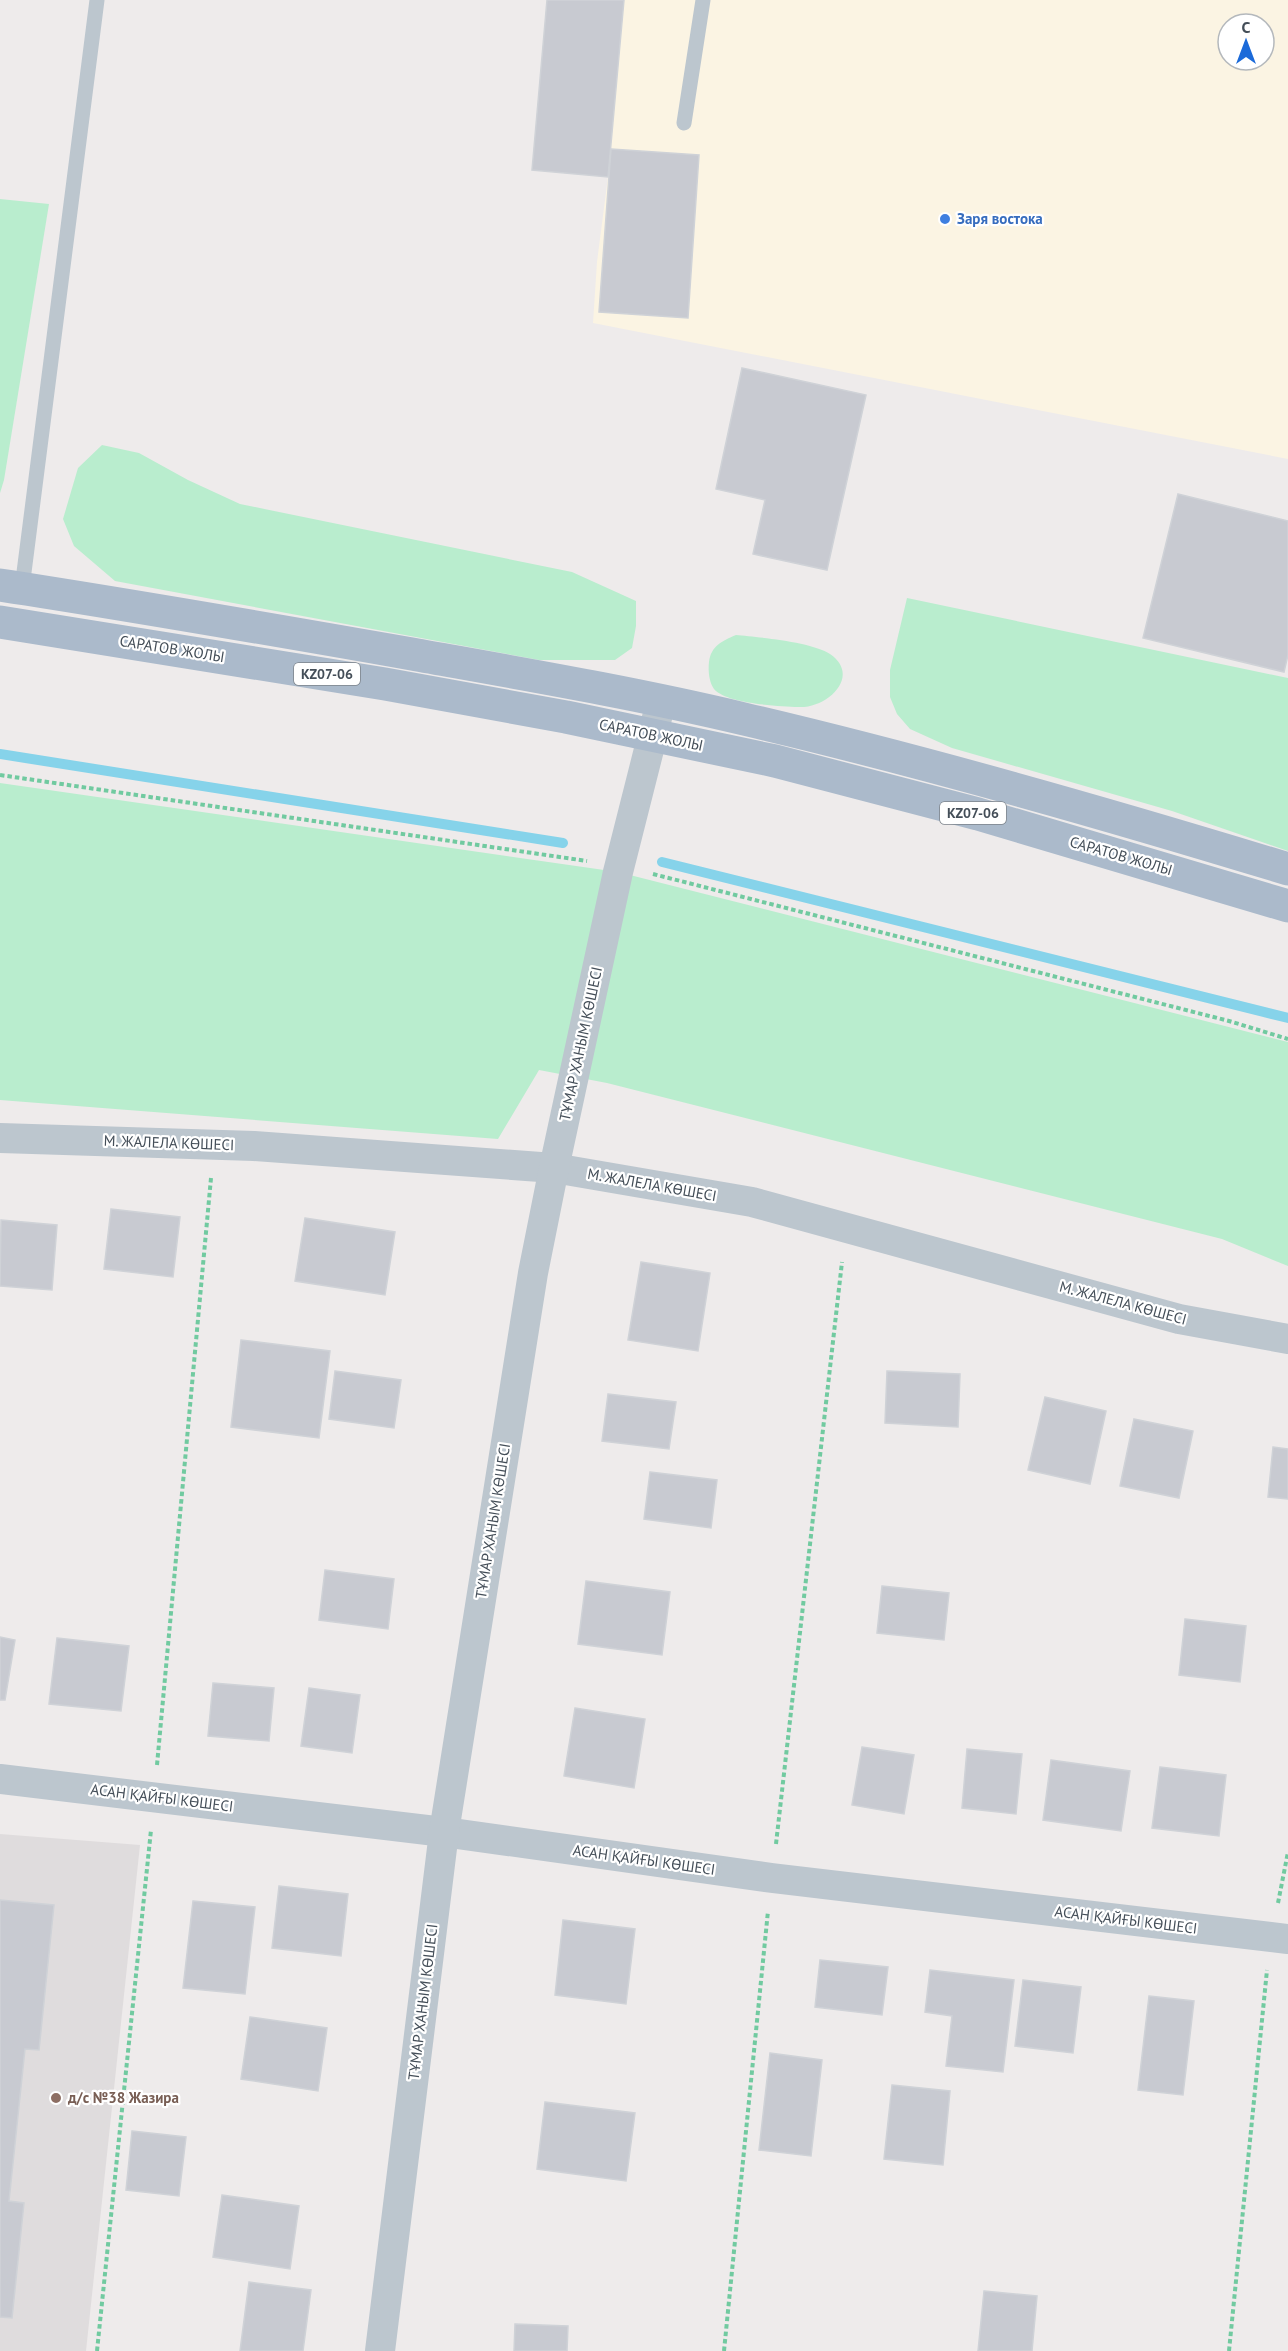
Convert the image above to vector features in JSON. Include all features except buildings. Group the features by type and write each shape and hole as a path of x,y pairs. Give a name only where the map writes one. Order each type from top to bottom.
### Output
{"main road":[{"name":"KZ07-06","path":"11,587 102,599 564,682 741,718 892,755 1134,822 1288,869"},
{"name":"САРАТОВ ЖОЛЫ","path":"0,622 385,684 566,717 775,761 978,814 1288,906"}],"street":[{"name":"ТҰМАР ХАНЫМ КӨШЕСІ","path":"381,2351 444,1832 533,1273 620,865 661,702"},
{"name":"М. ЖАЛЕЛА КӨШЕСІ","path":"0,1138 214,1145 554,1168 752,1202 1179,1319 1288,1339"},
{"name":"АСАН ҚАЙҒЫ КӨШЕСІ","path":"0,1779 444,1832 772,1878 1279,1938"}],"lane":[{"path":"11,587 97,0"},
{"path":"684,123 703,0"}],"path":[{"path":"97,2351 154,1797 214,1145"},
{"path":"724,2351 772,1878 846,1228"},
{"path":"1229,2351 1288,1852"}],"shaded area":[{"name":"Заря востока","path":"547,0 1288,0 1288,459 593,323 597,262 608,177 532,170"},
{"name":"д/с №38 Жазира","path":"0,1834 140,1845 86,2351 0,2351"}],"green space":[{"path":"0,199 49,204 0,493"},
{"path":"102,445 139,453 188,480 240,504 572,572 636,601 636,626 632,648 615,660 539,660 115,581 74,546 63,519 78,468"},
{"path":"907,598 1288,678 1288,851 1172,811 952,748 910,729 897,714 890,697 890,670"},
{"path":"736,635 785,641 822,650 839,663 843,672 842,681 829,697 809,706 789,707 730,698 714,689 710,680 709,662 712,652 718,645"},
{"path":"0,783 618,872 1288,1042 1288,1266 1222,1239 607,1083 539,1070 498,1139 0,1100"}],"waterway":[{"path":"0,754 563,843"},
{"path":"662,862 1288,1018"}],"place":[{"name":"Заря востока","path":"945,219"},
{"name":"д/с №38 Жазира","path":"56,2098"}]}
